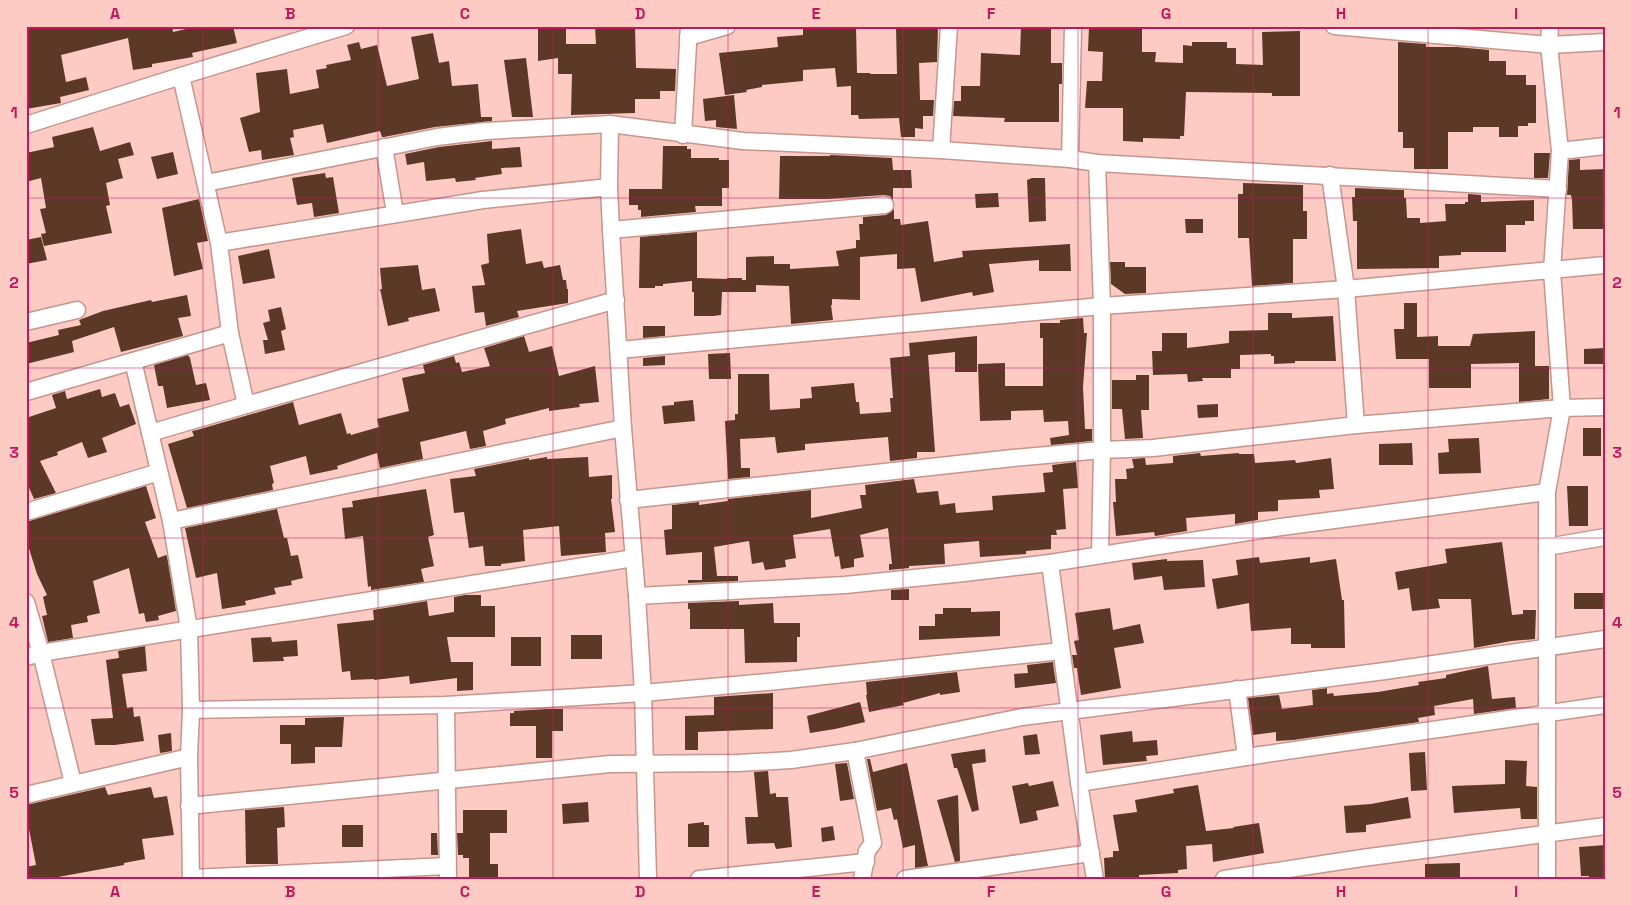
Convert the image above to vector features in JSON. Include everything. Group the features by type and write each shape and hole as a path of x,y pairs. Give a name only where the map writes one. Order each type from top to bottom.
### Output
{"street":[{"path":"26,125 346,26"},
{"path":"683,134 688,32 727,26"},
{"path":"941,150 948,26"},
{"path":"1070,159 1073,26"},
{"path":"1334,26 1414,30 1549,45 1605,42"},
{"path":"1547,879 1548,492 1562,408 1552,271 1560,151 1549,45 1550,26"},
{"path":"181,76 219,243 230,333 246,405"},
{"path":"206,183 437,137 486,131 610,124 743,141 941,150 1070,159 1097,163 1558,189"},
{"path":"610,124 609,187 611,230 623,428 643,693 648,879"},
{"path":"1560,151 1605,146"},
{"path":"384,147 395,213"},
{"path":"1097,163 1102,306 1100,555"},
{"path":"1330,175 1346,290 1356,425"},
{"path":"219,243 483,200 609,187"},
{"path":"611,230 885,205"},
{"path":"619,350 1102,306 1346,290 1605,265"},
{"path":"150,433 616,300"},
{"path":"26,322 77,310"},
{"path":"26,392 230,333"},
{"path":"133,361 170,521 189,629 191,878 447,872 446,705"},
{"path":"628,500 1102,450 1154,448 1356,425 1562,408 1605,407"},
{"path":"170,521 623,428"},
{"path":"26,512 159,472"},
{"path":"637,596 845,585 964,573 1050,563 1281,527 1548,492"},
{"path":"1547,547 1605,536"},
{"path":"34,655 634,558"},
{"path":"1050,563 1095,879"},
{"path":"26,602 34,655 72,783"},
{"path":"189,806 593,765 763,763 855,751 978,725 1070,710 1385,671 1605,639"},
{"path":"191,710 446,705 643,693 778,681 1062,651"},
{"path":"1237,689 1246,757"},
{"path":"1080,783 1605,705"},
{"path":"855,751 873,843 868,851 862,879"},
{"path":"26,795 189,757"},
{"path":"1224,879 1605,826"},
{"path":"905,879 1092,853"},
{"path":"699,879 866,862"}],"building":[{"path":"26,26 172,26 173,32 199,26 233,26 237,43 192,53 193,57 152,64 152,67 133,70 128,38 61,55 66,82 86,77 89,90 60,97 61,103 26,109"},
{"path":"538,26 566,26 566,44 596,44 595,26 635,26 636,68 676,69 675,91 660,91 660,99 635,99 635,113 571,115 572,74 558,74 558,58 538,61"},
{"path":"803,26 856,26 857,73 897,74 896,26 938,26 937,62 919,63 920,100 934,100 933,116 923,116 923,129 915,128 915,137 901,137 899,118 859,119 858,115 851,115 851,86 837,87 835,68 803,70 803,81 762,85 762,87 746,90 747,92 725,95 719,53 778,47 777,37 803,35"},
{"path":"1021,26 1051,26 1051,63 1062,63 1062,84 1059,84 1059,122 1004,122 1005,118 953,116 954,101 961,101 961,86 980,86 981,53 1020,55"},
{"path":"1089,26 1142,26 1142,52 1156,52 1155,62 1183,63 1183,45 1192,46 1192,42 1227,42 1227,48 1236,48 1236,64 1263,65 1262,32 1300,31 1300,96 1272,96 1272,93 1186,92 1184,136 1180,136 1180,139 1143,138 1143,142 1123,141 1123,108 1085,108 1087,81 1102,81 1103,52 1088,51"},
{"path":"433,33 439,63 449,61 452,86 478,84 481,117 492,117 492,121 435,127 384,137 382,137 380,131 327,143 323,124 293,130 294,137 290,138 294,155 262,160 261,150 249,152 240,118 260,112 256,73 287,69 290,94 319,88 316,70 327,68 326,65 351,60 347,45 359,42 361,49 377,45 387,86 419,79 411,37"},
{"path":"1398,42 1426,44 1426,47 1489,50 1489,61 1506,61 1506,75 1526,75 1526,85 1536,85 1536,123 1528,123 1528,126 1518,126 1518,137 1499,137 1499,127 1473,127 1473,132 1448,132 1448,169 1414,169 1414,148 1403,148 1403,132 1398,132"},
{"path":"526,58 533,117 512,117 504,60"},
{"path":"734,95 737,129 716,127 716,120 705,121 703,99"},
{"path":"93,127 100,151 130,142 134,155 118,159 123,178 106,183 110,205 106,206 112,233 44,246 41,234 46,233 40,209 46,208 41,178 26,182 26,153 54,147 52,137"},
{"path":"492,141 492,149 520,147 522,167 501,168 502,174 456,182 455,178 426,181 424,162 407,165 405,154 439,147"},
{"path":"663,146 687,146 687,149 691,149 691,158 729,160 729,188 722,188 722,206 695,206 696,212 641,217 641,210 638,210 638,205 629,205 629,189 662,189"},
{"path":"173,152 178,174 157,179 151,157"},
{"path":"1534,153 1550,153 1548,178 1534,178"},
{"path":"830,155 892,158 893,170 911,170 912,188 893,188 893,200 890,196 884,195 828,199 779,199 780,156"},
{"path":"1580,159 1580,170 1605,169 1605,229 1573,229 1572,200 1571,195 1567,195 1569,160"},
{"path":"325,173 326,178 333,177 339,213 314,217 312,203 297,205 292,178"},
{"path":"1045,178 1046,221 1029,222 1027,180"},
{"path":"1243,183 1303,185 1303,211 1307,211 1307,239 1293,239 1293,283 1252,286 1249,238 1238,238 1238,194 1243,194"},
{"path":"1355,188 1404,190 1407,218 1420,218 1420,223 1446,221 1445,204 1465,204 1465,202 1468,202 1468,194 1481,195 1481,202 1534,200 1534,221 1525,221 1525,225 1506,225 1506,252 1461,252 1461,255 1439,256 1439,268 1357,269 1357,221 1353,221 1352,197 1355,197"},
{"path":"998,193 999,207 976,208 975,194"},
{"path":"199,199 208,241 197,243 203,269 174,276 162,208"},
{"path":"894,209 894,219 900,219 901,225 928,221 934,262 963,257 962,251 1070,244 1071,271 1039,271 1039,260 989,264 994,292 973,296 972,292 921,302 915,268 897,269 897,254 860,257 860,300 832,299 833,320 791,324 789,286 756,285 756,292 722,292 721,315 713,316 694,316 692,281 663,284 663,286 655,286 655,288 639,288 640,237 697,232 697,278 742,278 742,280 746,280 746,257 774,256 774,264 790,264 790,269 839,266 836,251 856,248 856,240 860,240 859,224 863,224 863,217 886,215"},
{"path":"1185,219 1203,219 1203,233 1186,233"},
{"path":"521,229 526,264 542,261 544,268 560,265 563,280 566,280 568,289 568,303 517,311 519,317 486,326 484,312 475,313 472,286 485,285 481,265 489,263 487,234"},
{"path":"41,237 47,260 26,264 26,240"},
{"path":"269,249 275,278 243,284 238,256"},
{"path":"1110,262 1125,262 1125,267 1146,267 1146,293 1125,294 1111,284"},
{"path":"418,265 422,290 435,288 440,311 408,318 409,321 388,326 380,289 382,289 380,268"},
{"path":"187,295 191,316 178,318 183,336 121,352 114,327 72,341 74,352 26,364 26,343 59,335 58,330 81,325 79,320 103,311 151,300 152,302"},
{"path":"1404,303 1417,303 1417,337 1438,336 1438,346 1470,346 1473,334 1535,331 1535,366 1549,366 1549,399 1519,402 1519,363 1471,364 1471,388 1429,388 1429,359 1396,359 1394,329 1404,329"},
{"path":"281,307 286,329 281,331 285,350 265,354 263,340 268,340 263,323 270,321 268,310"},
{"path":"1268,313 1292,313 1292,318 1333,316 1336,361 1295,361 1295,363 1274,364 1274,356 1271,356 1271,354 1240,355 1240,369 1231,369 1231,378 1202,378 1203,381 1188,382 1187,374 1153,375 1152,351 1162,351 1162,333 1187,333 1187,348 1229,343 1229,331 1268,330"},
{"path":"1083,318 1084,333 1087,333 1083,387 1085,429 1092,429 1092,441 1051,445 1050,438 1069,435 1068,421 1044,422 1043,410 1011,411 1011,420 980,421 978,364 1005,363 1005,386 1043,386 1043,338 1040,338 1040,323 1060,323 1060,320"},
{"path":"643,326 665,326 665,336 643,338"},
{"path":"524,336 529,352 552,346 559,376 595,366 599,402 579,404 580,407 549,411 549,408 505,419 506,424 483,431 486,446 470,449 466,431 420,442 423,459 380,468 377,453 337,466 338,469 310,475 306,456 270,466 274,483 272,484 273,490 187,508 168,444 194,436 192,431 293,402 299,425 341,413 347,434 350,433 351,435 379,427 377,419 409,411 402,378 425,373 423,365 454,356 456,363 459,362 462,372 490,366 484,348"},
{"path":"977,336 977,372 955,372 955,352 928,355 935,452 917,452 917,458 890,461 888,437 805,444 805,450 777,453 775,437 740,439 741,468 750,468 750,477 728,479 725,421 735,420 735,414 738,414 738,374 769,374 770,410 800,408 800,399 812,398 811,387 854,383 856,402 859,402 860,414 891,412 890,398 893,398 890,358 910,356 909,343"},
{"path":"1605,348 1605,364 1584,364 1584,349"},
{"path":"730,353 731,379 709,379 708,354"},
{"path":"188,355 196,385 206,383 210,400 167,408 163,386 158,386 154,365"},
{"path":"665,356 665,365 643,366 643,358"},
{"path":"1136,375 1149,375 1149,410 1141,410 1143,438 1125,439 1122,409 1112,409 1112,380 1136,380"},
{"path":"100,389 102,397 115,393 120,407 129,404 136,424 102,438 107,452 88,458 82,442 57,452 58,455 40,461 56,493 34,499 26,481 26,418 56,408 52,395 65,391 67,399"},
{"path":"693,400 695,421 664,424 662,406 674,405 674,402"},
{"path":"1218,404 1218,417 1198,418 1197,405"},
{"path":"1583,428 1601,428 1601,456 1583,456"},
{"path":"1479,438 1481,473 1439,474 1438,453 1449,452 1448,439"},
{"path":"1412,443 1413,465 1379,465 1379,444"},
{"path":"1200,453 1201,456 1239,453 1254,454 1255,463 1295,460 1296,463 1331,458 1334,489 1319,490 1320,498 1278,500 1278,511 1258,512 1258,520 1235,524 1235,514 1186,518 1187,531 1155,536 1154,532 1116,536 1113,502 1116,502 1115,479 1127,479 1126,469 1134,468 1132,459 1145,458 1146,465 1173,463 1173,456"},
{"path":"547,457 547,459 588,457 589,477 612,475 611,499 615,532 605,533 606,552 561,556 559,526 523,530 525,561 501,564 501,566 485,566 483,546 469,548 464,512 454,513 450,479 476,476 474,469 529,458 529,460"},
{"path":"1076,462 1078,488 1063,489 1066,529 1056,530 1057,535 1051,535 1051,549 1026,551 1026,554 980,557 979,541 944,544 945,564 909,566 909,568 889,570 889,564 892,564 888,528 860,535 864,557 854,559 854,567 841,569 839,556 835,557 830,529 793,535 796,558 785,560 786,567 765,570 763,562 752,564 749,541 714,547 717,576 738,576 738,581 688,583 688,580 702,580 702,552 666,555 664,530 672,529 672,505 699,502 699,505 728,501 728,499 811,490 811,518 862,508 860,495 866,495 865,485 914,479 917,493 938,491 940,505 955,503 956,513 993,510 992,496 1045,492 1043,473 1053,472 1052,465"},
{"path":"146,486 156,518 145,522 158,558 167,556 176,611 158,616 159,620 146,622 144,613 139,614 129,568 93,581 100,613 87,616 88,622 71,625 73,638 48,642 42,616 47,615 43,597 47,595 37,574 26,539 26,522"},
{"path":"1567,486 1588,486 1588,526 1569,526"},
{"path":"426,489 434,535 428,537 434,566 421,569 424,582 371,590 371,586 368,587 363,536 345,539 342,508 353,507 352,501"},
{"path":"277,509 284,538 287,538 291,556 298,555 303,578 291,581 292,585 274,588 276,594 245,601 246,605 222,609 217,573 196,578 185,528"},
{"path":"1502,542 1512,615 1523,614 1523,610 1536,610 1535,639 1511,641 1474,648 1471,599 1438,599 1440,608 1412,611 1409,588 1398,590 1395,572 1447,563 1445,549"},
{"path":"1259,557 1260,563 1310,557 1310,563 1336,559 1342,600 1344,600 1345,648 1311,648 1311,644 1291,644 1291,628 1251,631 1249,603 1217,609 1212,579 1238,575 1236,560"},
{"path":"1167,559 1167,561 1203,560 1205,587 1164,590 1162,576 1134,580 1132,563"},
{"path":"909,589 909,600 891,600 891,590"},
{"path":"1574,593 1605,593 1605,609 1574,609"},
{"path":"481,595 481,606 495,606 495,637 447,637 451,662 473,662 473,690 457,691 457,678 410,684 409,676 374,680 351,680 350,671 342,672 337,624 374,620 373,610 427,601 429,616 454,612 454,597"},
{"path":"739,601 739,605 773,603 774,623 800,623 800,637 797,637 797,662 745,663 744,629 690,629 690,609 688,609 688,603"},
{"path":"943,608 971,608 971,612 1000,611 1000,636 919,640 919,626 935,626 935,614 943,614"},
{"path":"1110,608 1113,630 1140,624 1144,643 1114,648 1121,688 1081,695 1077,668 1074,668 1072,655 1077,655 1074,641 1079,640 1075,613"},
{"path":"571,635 602,635 602,659 571,659"},
{"path":"271,637 272,642 297,640 298,656 283,657 284,661 253,662 251,638"},
{"path":"511,637 541,637 541,666 511,666"},
{"path":"145,646 147,671 122,674 127,708 133,707 134,717 140,716 144,741 115,745 95,745 91,719 113,718 106,660 119,658 118,651"},
{"path":"1053,662 1056,683 1015,688 1014,674 1028,673 1027,665"},
{"path":"1488,666 1492,699 1515,697 1516,708 1474,714 1473,699 1434,706 1435,715 1418,718 1419,722 1293,740 1276,741 1276,732 1253,735 1248,698 1279,695 1282,709 1313,705 1312,690 1327,688 1327,694 1333,693 1334,696 1378,692 1419,685 1418,682 1446,678 1446,675"},
{"path":"957,672 960,692 940,695 940,693 903,703 904,705 869,712 866,682"},
{"path":"773,693 773,729 698,732 698,750 685,750 685,716 714,715 714,697"},
{"path":"860,702 865,722 810,733 807,716"},
{"path":"563,709 563,731 552,731 552,758 536,758 536,726 510,726 510,713 514,713 514,711"},
{"path":"344,717 342,747 315,747 315,763 291,764 291,744 280,744 280,725 305,725 305,718"},
{"path":"1132,731 1133,742 1157,740 1158,755 1146,756 1147,761 1103,765 1100,735"},
{"path":"171,733 172,751 160,753 158,735"},
{"path":"1037,734 1040,754 1025,755 1023,736"},
{"path":"985,749 986,762 972,764 979,810 972,812 957,768 954,768 951,754"},
{"path":"1425,752 1427,790 1411,791 1409,753"},
{"path":"867,759 870,759 873,772 907,763 928,866 915,868 915,845 903,848 897,819 894,820 891,808 877,811"},
{"path":"1505,760 1527,761 1526,786 1537,787 1537,819 1521,819 1520,808 1454,813 1452,786 1505,784"},
{"path":"847,763 854,799 840,801 835,764"},
{"path":"768,771 770,794 776,793 776,797 788,797 792,847 776,849 774,843 747,844 745,817 758,817 754,772"},
{"path":"1053,781 1059,806 1036,811 1038,820 1020,824 1012,786 1028,783 1029,786"},
{"path":"1198,785 1206,831 1259,823 1264,853 1213,862 1212,844 1186,846 1187,869 1178,870 1178,873 1139,875 1139,879 1105,879 1104,858 1113,857 1113,851 1119,851 1113,815 1137,812 1135,800 1174,793 1173,789"},
{"path":"105,787 108,795 151,787 154,798 167,796 174,835 142,839 145,859 124,863 124,865 47,879 26,879 26,867 36,865 26,805"},
{"path":"958,795 960,861 955,862 937,800"},
{"path":"1408,797 1411,818 1366,825 1366,832 1346,833 1344,806 1371,804"},
{"path":"588,802 589,822 563,824 562,804"},
{"path":"284,807 285,827 277,828 278,864 246,864 245,810"},
{"path":"463,810 507,810 507,833 490,833 490,864 498,864 498,879 469,879 469,858 463,858 463,855 458,855 457,833 463,833"},
{"path":"704,822 704,825 709,825 709,847 688,847 688,824"},
{"path":"342,825 363,825 363,847 342,847"},
{"path":"833,826 835,840 822,842 821,828"},
{"path":"431,833 437,833 438,855 431,855"},
{"path":"1605,845 1605,879 1589,879 1589,876 1581,876 1579,847"},
{"path":"1460,863 1460,879 1425,879 1425,864"}]}
